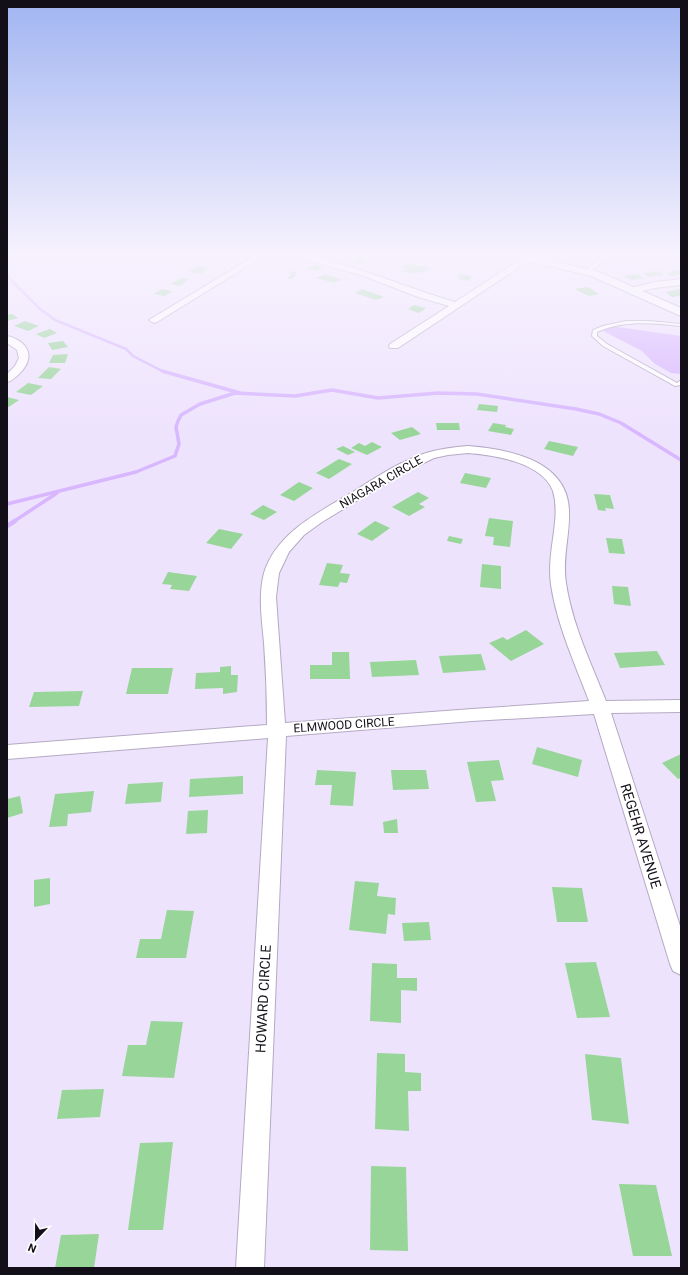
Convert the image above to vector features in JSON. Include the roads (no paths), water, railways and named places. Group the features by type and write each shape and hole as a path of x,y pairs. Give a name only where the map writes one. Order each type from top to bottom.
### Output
{"street":[{"path":"154,320 165,314"},
{"path":"394,346 443,314"},
{"path":"7,338 21,348 24,353 24,359 20,368 7,379"},
{"name":"NIAGARA CIRCLE","path":"277,730 268,598 270,579 275,564 283,550 304,529 398,470 429,455 457,450 486,451 523,461 546,474 555,482 563,501 557,562 559,591 570,631 600,707"},
{"name":"ELMWOOD CIRCLE","path":"7,752 472,715 600,707 681,706"},
{"name":"REGEHR AVENUE","path":"600,707 681,964"},
{"name":"HOWARD CIRCLE","path":"250,1268 277,730"}],"lane":[{"path":"681,325 649,323 618,324 604,326 595,331 594,336 605,345 677,385 681,382"}],"waterway":[{"path":"46,314 55,320 126,349 133,356 162,371"},
{"path":"162,371 240,393"},
{"path":"7,504 136,472 175,456 179,444 176,427 181,415 200,404 235,393 295,396 332,390 378,398 438,393 477,394 576,409 599,414 621,423 681,460"},
{"path":"13,522 57,493"},
{"path":"7,526 15,521"}]}
